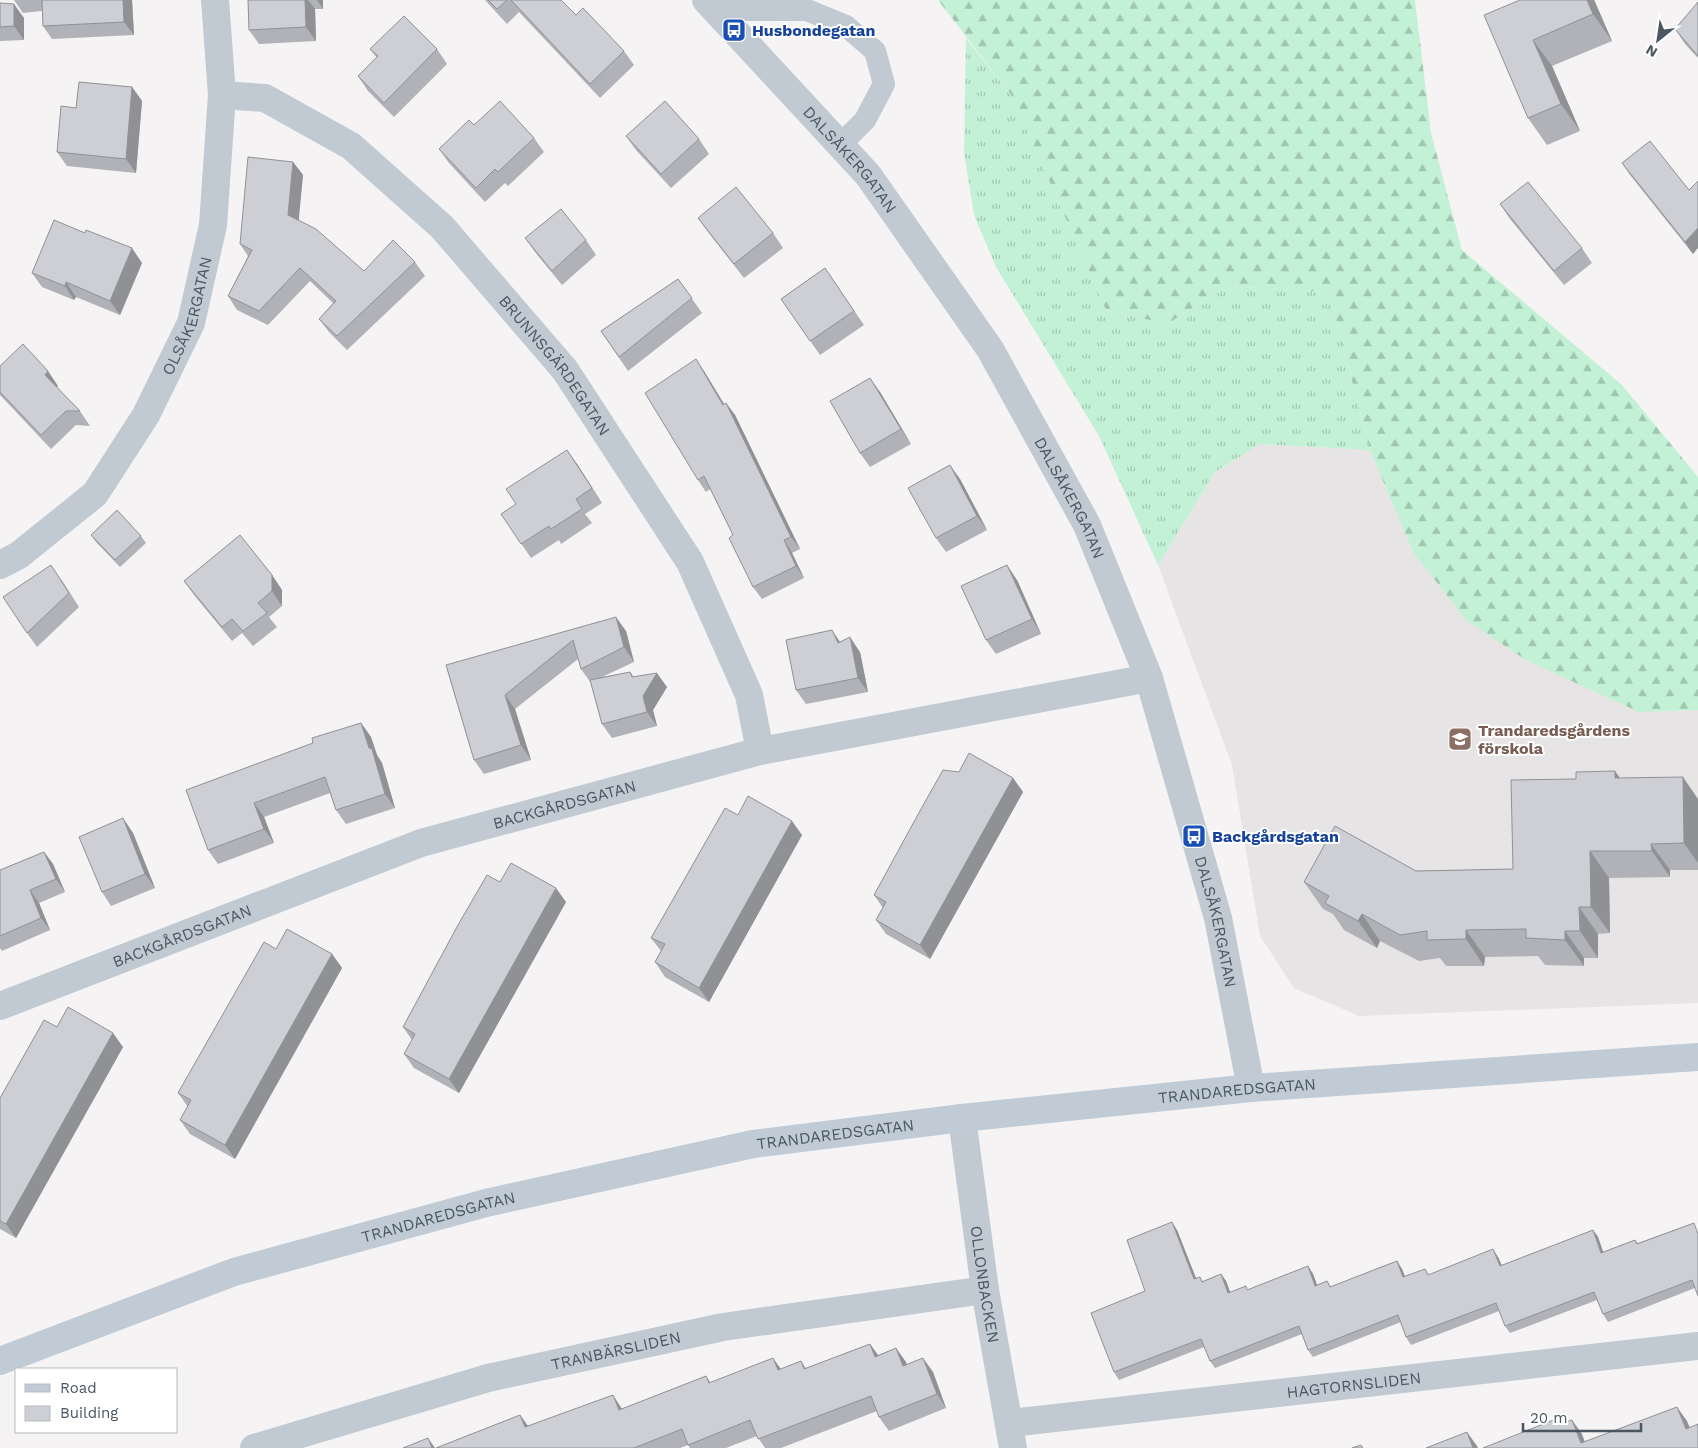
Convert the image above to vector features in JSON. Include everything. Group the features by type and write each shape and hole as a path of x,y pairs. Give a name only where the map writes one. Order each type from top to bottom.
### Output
{"street":[{"name":"OLSÅKERGATAN","path":"0,565 18,555 95,494 146,415 191,323 213,225 222,94 216,0"},
{"name":"DALSÅKERGATAN","path":"711,5 868,175 990,350 1086,524 1149,678 1218,918 1251,1088"},
{"name":"BRUNNSGÄRDEGATAN","path":"222,94 265,98 351,146 442,227 565,370 690,562 749,695 760,751"},
{"name":"BACKGÅRDSGATAN","path":"0,1006 421,843 760,751 1149,678"},
{"name":"TRANDAREDSGATAN","path":"0,1361 234,1272 486,1203 753,1144 962,1118 1251,1088 1698,1057"},
{"name":"OLLONBACKEN","path":"962,1118 985,1290 1011,1436"},
{"name":"TRANBÄRSLIDEN","path":"254,1448 488,1378 723,1327 985,1290"},
{"name":"HAGTORNSLIDEN","path":"1011,1436 1698,1346"}],"lane":[{"path":"711,5 807,10 846,26 875,51 884,84 865,120 840,145"}],"shaded area":[{"name":"Trandaredsgårdens förskola","path":"1260,444 1370,450 1413,552 1639,712 1698,710 1698,1003 1359,1016 1294,988 1260,936 1232,765 1158,565 1215,472"}],"green space":[{"path":"938,0 1415,0 1431,133 1462,250 1622,385 1698,477 1698,710 1639,712 1526,660 1466,620 1413,552 1370,450 1329,292 1228,286 1167,324 1106,310 1012,96"},
{"path":"966,38 1012,96 1106,310 1167,324 1228,286 1329,292 1370,450 1260,444 1215,472 1158,565 1099,436 996,267 974,215 964,153"}],"building":[{"path":"42,0 123,0 124,22 43,26"},
{"path":"248,0 305,0 306,27 249,30"},
{"path":"488,0 507,0 497,9"},
{"path":"511,0 561,0 576,15 583,8 624,51 590,84"},
{"path":"1520,0 1587,0 1593,14 1533,40 1561,104 1528,118 1484,15"},
{"path":"1698,2 1698,56 1675,29"},
{"path":"0,3 14,4 14,26 0,27"},
{"path":"404,16 437,49 384,103 358,76 378,56 370,49"},
{"path":"79,82 132,87 126,159 57,152 61,106 76,108"},
{"path":"500,101 534,138 498,172 495,169 476,188 439,149 469,120 474,125"},
{"path":"665,101 699,139 661,174 626,136"},
{"path":"1650,141 1689,190 1698,181 1698,228 1685,242 1622,163"},
{"path":"248,157 293,162 288,215 316,229 364,271 393,240 415,262 337,336 319,319 336,301 300,268 259,311 228,296 252,250 240,244"},
{"path":"1528,182 1582,248 1554,271 1500,204"},
{"path":"736,187 773,233 734,264 698,218"},
{"path":"561,209 586,240 552,271 525,238"},
{"path":"54,220 85,233 86,230 132,248 110,301 66,282 65,286 32,273"},
{"path":"825,268 854,311 810,341 781,299"},
{"path":"678,279 692,298 619,357 601,331"},
{"path":"23,344 48,371 45,375 80,411 66,411 41,435 0,392 0,366"},
{"path":"696,359 723,405 726,403 791,537 784,540 796,566 753,587 729,538 733,535 704,476 698,480 645,393"},
{"path":"870,378 901,429 860,453 830,401"},
{"path":"567,450 592,488 576,499 582,509 551,529 549,526 521,544 501,514 516,504 506,489"},
{"path":"950,465 977,516 936,538 908,488"},
{"path":"117,510 141,536 115,560 91,535"},
{"path":"240,535 272,575 272,591 258,603 267,613 243,631 232,619 222,627 184,581"},
{"path":"51,565 69,593 27,633 3,597"},
{"path":"1007,565 1032,619 986,640 961,586"},
{"path":"616,617 624,647 581,669 573,640 505,695 521,745 474,760 446,665"},
{"path":"832,630 838,643 850,637 858,678 796,690 786,640"},
{"path":"630,672 632,677 657,673 643,696 647,712 602,724 590,680"},
{"path":"361,723 369,748 372,749 385,794 336,810 325,777 254,803 264,829 208,850 186,790 313,743 312,738"},
{"path":"969,753 1013,778 920,945 876,920 886,902 874,895 943,770 959,772"},
{"path":"1615,771 1615,778 1683,777 1684,843 1651,844 1652,851 1590,851 1591,907 1579,907 1580,931 1565,931 1565,940 1526,938 1526,929 1466,930 1466,939 1427,940 1427,931 1400,935 1362,914 1358,921 1325,903 1329,896 1304,882 1335,826 1416,871 1513,869 1511,780 1576,779 1576,772"},
{"path":"748,796 792,821 699,988 655,962 665,944 651,938 725,808 738,815"},
{"path":"123,818 145,874 102,892 79,837"},
{"path":"44,852 56,879 30,890 41,918 0,936 0,870"},
{"path":"511,863 556,888 449,1079 404,1054 415,1034 403,1027 487,875 500,882"},
{"path":"287,929 332,954 225,1145 180,1120 191,1100 178,1093 264,942 276,949"},
{"path":"68,1007 113,1033 6,1224 0,1221 0,1098 44,1020 57,1027"},
{"path":"1172,1222 1194,1279 1200,1277 1202,1282 1221,1274 1228,1293 1246,1286 1247,1290 1308,1266 1315,1286 1327,1281 1330,1287 1397,1261 1403,1277 1425,1269 1428,1275 1493,1249 1500,1266 1593,1230 1601,1253 1635,1240 1637,1244 1694,1223 1698,1234 1698,1296 1692,1280 1603,1314 1594,1292 1505,1326 1496,1303 1406,1337 1398,1315 1308,1350 1299,1326 1210,1361 1201,1339 1114,1372 1091,1313 1145,1291 1127,1240"},
{"path":"870,1344 875,1357 896,1348 903,1366 923,1358 937,1394 879,1417 871,1396 758,1439 750,1420 688,1445 682,1429 634,1448 436,1448 520,1415 525,1427 613,1395 619,1410 706,1376 709,1383 773,1358 778,1370 801,1361 804,1369"},
{"path":"1677,1407 1686,1429 1698,1424 1698,1448 1483,1448 1556,1419 1558,1425 1572,1420 1581,1443"},
{"path":"1467,1432 1473,1448 1426,1448"},
{"path":"428,1438 432,1448 403,1448"},
{"path":"1361,1445 1363,1448 1352,1448"}],"place":[{"name":"Husbondegatan","path":"734,30"},
{"name":"Trandaredsgårdens förskola","path":"1460,739"},
{"name":"Backgårdsgatan","path":"1194,836"}]}
